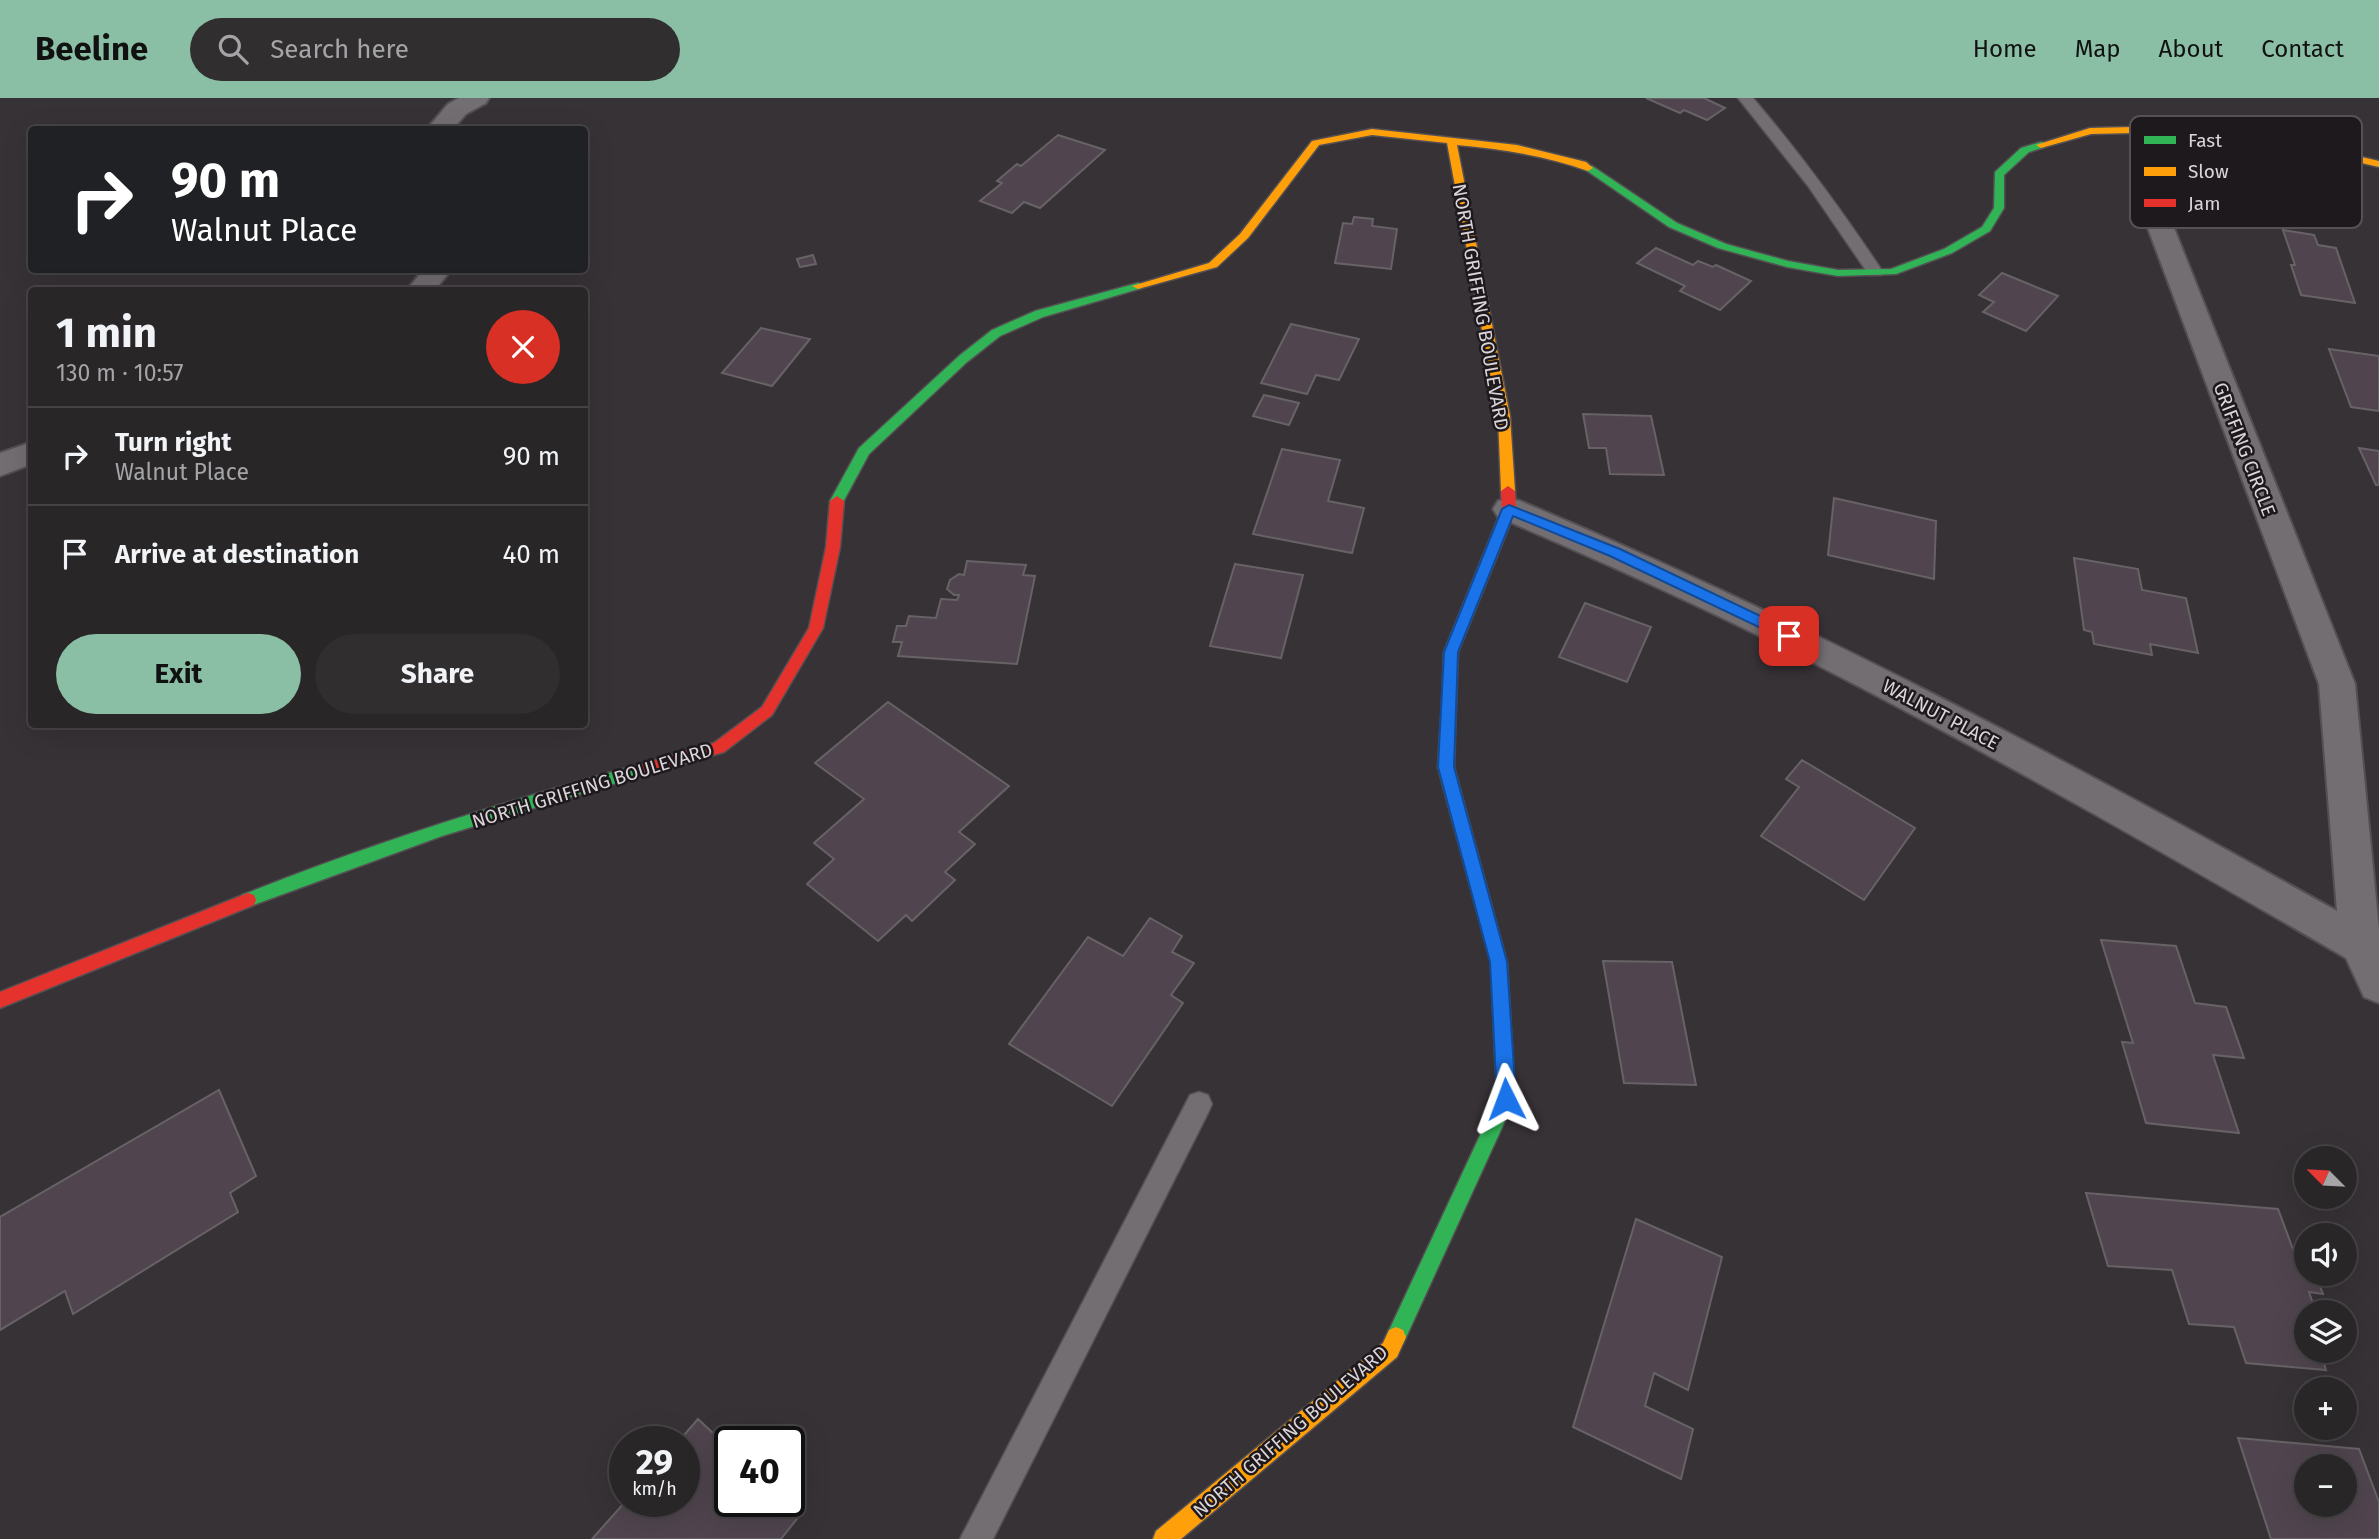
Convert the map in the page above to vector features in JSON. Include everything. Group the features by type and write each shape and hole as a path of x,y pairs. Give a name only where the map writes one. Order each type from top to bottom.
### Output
{"street":[{"path":"442,126 457,109 477,98"},
{"name":"NORTH GRIFFING BOULEVARD","path":"0,1000 328,867 577,787 719,748 767,710 816,628 833,547 837,501 864,451 996,332 1039,314 1213,265 1244,236 1275,192 1316,143 1372,132 1452,143 1517,148 1582,164 1673,225 1722,246 1787,264 1839,274 1892,272 1937,255 1986,229 1999,208 1999,174 2025,150 2090,131 2130,130"},
{"name":"NORTH GRIFFING BOULEVARD","path":"1164,1539 1390,1350 1506,1099 1499,962 1446,767 1451,652 1509,509 1504,416 1452,143"},
{"name":"GRIFFING CIRCLE","path":"2160,228 2337,684 2360,945"},
{"path":"423,287 435,273"},
{"path":"0,464 28,454"},
{"name":"WALNUT PLACE","path":"1509,509 1615,552 1837,659 2142,820 2360,945"},
{"path":"2360,945 2379,984"}],"lane":[{"path":"1745,98 1779,136 1824,196 1875,272"},
{"path":"976,1539 1199,1104"}],"building":[{"path":"1646,98 1704,98 1725,108 1707,120 1684,110 1680,113"},
{"path":"1058,135 1105,150 1040,208 1024,202 1012,213 980,201 1002,183 997,181 1017,164 1021,166"},
{"path":"1354,217 1373,219 1372,226 1397,229 1391,269 1335,263 1343,223 1352,224"},
{"path":"2283,230 2314,235 2318,245 2336,248 2355,303 2301,295 2291,265 2295,265"},
{"path":"1656,248 1693,265 1698,261 1713,267 1716,265 1751,281 1720,310 1680,291 1685,286 1637,263"},
{"path":"813,255 816,264 800,267 797,259"},
{"path":"2002,273 2058,296 2026,331 1983,312 1994,302 1979,295"},
{"path":"1291,324 1359,339 1339,380 1316,375 1307,394 1261,383"},
{"path":"761,328 810,339 772,386 722,373"},
{"path":"2329,349 2379,356 2379,411 2351,407"},
{"path":"1264,395 1299,403 1289,425 1253,416"},
{"path":"1583,414 1651,416 1664,475 1610,474 1606,448 1589,448"},
{"path":"2359,448 2379,451 2379,485 2376,485"},
{"path":"1282,449 1340,460 1328,501 1364,508 1352,553 1253,534"},
{"path":"1834,498 1936,521 1934,579 1828,555"},
{"path":"2074,558 2138,569 2142,590 2186,598 2198,653 2150,644 2152,655 2094,644 2092,632 2084,630"},
{"path":"967,561 1026,565 1023,575 1035,576 1017,664 898,656 902,642 893,642 897,626 906,626 909,616 936,618 941,599 957,600 959,595 954,595 947,589 950,580 959,574 964,575"},
{"path":"1235,564 1303,575 1281,658 1210,646"},
{"path":"1585,603 1651,627 1627,682 1559,657"},
{"path":"888,702 1009,786 959,832 975,844 945,872 955,880 912,921 906,915 878,941 807,884 834,859 814,843 864,799 815,763"},
{"path":"1802,760 1915,828 1864,900 1761,836 1799,787 1786,779"},
{"path":"1150,918 1182,936 1172,952 1194,963 1171,995 1183,1003 1112,1106 1009,1044 1088,937 1123,956"},
{"path":"2101,940 2176,946 2195,1003 2226,1007 2244,1058 2213,1055 2239,1133 2146,1123 2122,1042 2133,1043"},
{"path":"1603,961 1672,962 1696,1085 1624,1083"},
{"path":"219,1090 256,1176 230,1193 238,1212 73,1314 65,1291 0,1330 0,1217"},
{"path":"2086,1193 2278,1209 2294,1252 2294,1286 2320,1286 2323,1294 2309,1292 2312,1300 2294,1300 2294,1363 2324,1363 2326,1370 2246,1363 2234,1327 2189,1324 2172,1270 2108,1266"},
{"path":"1636,1219 1722,1257 1688,1390 1654,1373 1645,1406 1693,1429 1681,1479 1573,1427"},
{"path":"698,1419 714,1434 714,1517 798,1517 781,1539 592,1539 612,1517 700,1517 700,1426 692,1426"},
{"path":"2238,1438 2359,1449 2379,1502 2379,1539 2271,1539"}],"traffic: fast":[{"path":"1588,168 1673,225 1722,246 1787,264 1838,273 1892,272 1948,251 1986,229 1999,208 1999,174 2025,150 2041,145"},
{"path":"837,501 864,451 963,359 996,333 1039,314 1138,286"},
{"path":"1396,1337 1506,1099 1499,963 1446,767 1449,703"},
{"path":"248,900 442,829 641,770"}],"traffic: slow":[{"path":"2041,145 2090,131 2130,130"},
{"path":"1138,286 1213,265 1244,236 1316,143 1372,132 1517,148 1582,164 1588,168"},
{"path":"1452,143 1504,416 1508,491"},
{"path":"2362,160 2379,164"},
{"path":"1164,1539 1390,1350 1396,1337"}],"traffic: jam":[{"path":"1449,703 1451,652 1509,509 1508,491"},
{"path":"641,770 719,748 767,711 816,628 833,547 837,501"},
{"path":"0,1000 248,900"}],"route":[{"path":"1506,1099 1499,962 1446,767 1451,652 1509,509 1615,552 1789,636"}]}
